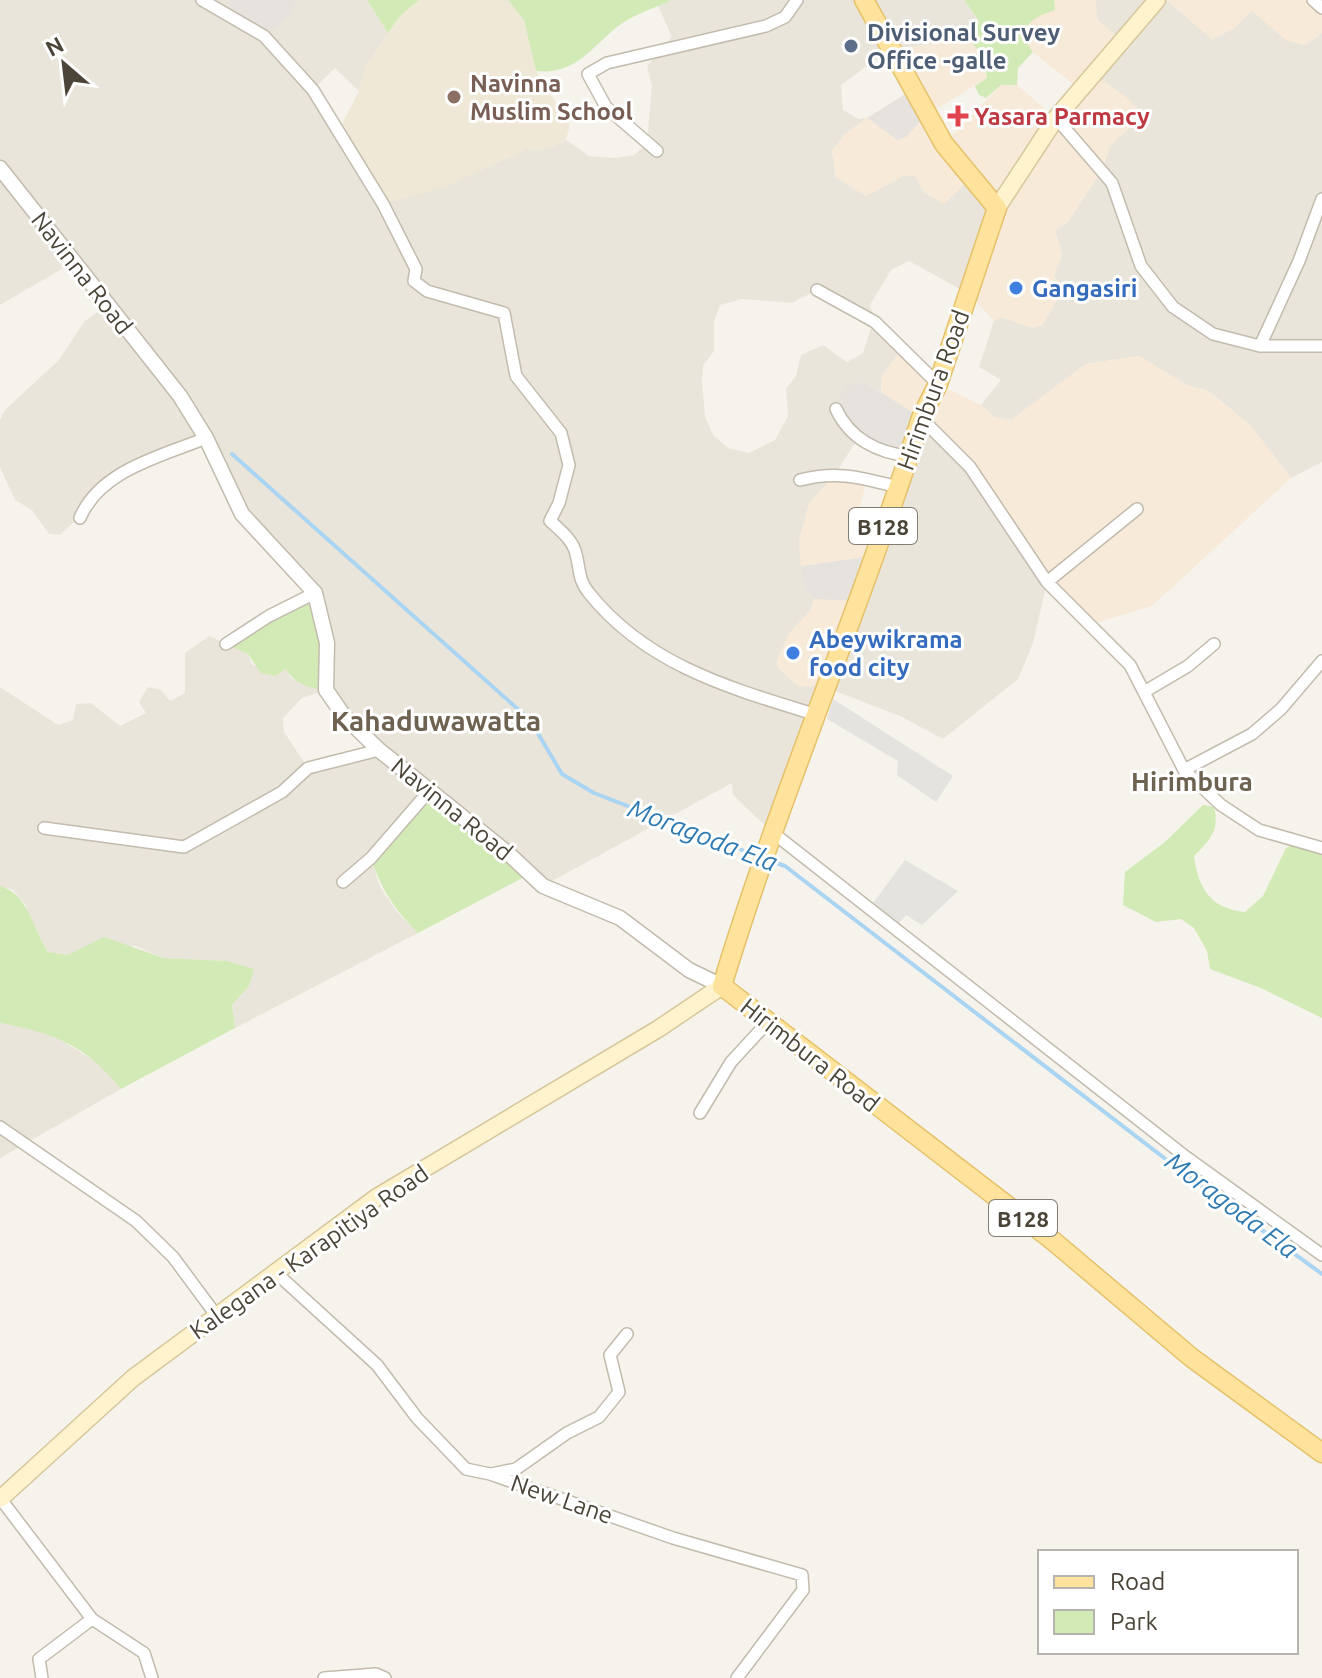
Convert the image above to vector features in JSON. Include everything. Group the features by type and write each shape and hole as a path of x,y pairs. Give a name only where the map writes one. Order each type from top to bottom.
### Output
{"main road":[{"path":"864,0 944,144 997,208 1056,118 1157,0"},
{"name":"Hirimbura Road","path":"997,208 938,384 921,418 817,715 756,873 722,986 1052,1240 1192,1358 1322,1453"},
{"name":"Kalegana - Karapitiya Road","path":"0,1499 133,1378 377,1197 658,1029 722,986"}],"street":[{"path":"202,0 264,36 313,90 383,204 416,269 414,281 427,291 504,313 516,376 561,433 569,465 559,503 550,521 571,544 576,554 576,571 588,593 623,627 682,670 817,715"},
{"path":"657,151 606,107 588,74 607,63 766,26 785,17 797,0"},
{"path":"1313,0 1322,8"},
{"path":"1056,118 1112,183 1141,266 1173,307 1213,334 1260,346 1322,346"},
{"name":"Navinna Road","path":"0,168 180,396 206,438 242,514 315,593 327,643 326,690 344,716 379,750 510,855 543,886 620,918 689,970 722,986"},
{"path":"1260,346 1299,261 1322,199"},
{"path":"817,290 875,322 938,384"},
{"path":"836,409 858,438 884,453 909,456"},
{"path":"921,418 970,467 1047,582 1130,665 1184,770 1221,805 1259,830 1322,848"},
{"path":"80,518 96,491 126,472 206,438"},
{"path":"800,480 819,475 853,474 898,487"},
{"path":"1047,582 1137,509"},
{"path":"226,644 269,616 315,593"},
{"path":"1144,692 1188,666 1214,644"},
{"path":"1184,770 1252,734 1281,709 1322,661"},
{"path":"44,828 184,847 282,792 308,768 379,750"},
{"path":"343,882 371,858 430,790"},
{"path":"770,838 1186,1157 1322,1255"},
{"path":"700,1113 731,1062 767,1023"},
{"path":"0,1127 136,1221 173,1257 216,1315"},
{"name":"New Lane","path":"275,1272 377,1365 417,1418 466,1469 490,1474 673,1538 802,1575 803,1590 737,1678"},
{"path":"490,1474 516,1469 567,1433 599,1417 619,1392 610,1355 627,1334"},
{"path":"0,1499 92,1619 144,1653 152,1678"},
{"path":"42,1678 39,1659 92,1619"},
{"path":"324,1678 376,1674 385,1678"}],"shaded area":[{"path":"0,0 230,0 288,16 298,0 367,0 388,33 366,66 359,91 335,68 313,90 383,204 472,174 527,149 550,148 566,140 589,156 615,158 634,155 647,144 652,86 647,66 672,37 658,6 669,0 964,0 979,21 967,39 889,50 841,85 843,110 859,119 867,118 844,135 832,151 836,177 866,196 903,176 914,175 925,193 970,179 997,208 969,294 909,261 891,270 870,305 875,322 902,348 882,376 881,392 868,384 858,438 836,473 809,504 799,541 803,584 814,599 811,610 789,634 777,661 778,668 825,687 772,832 733,795 732,783 543,886 510,855 371,858 380,887 398,913 418,933 235,1028 232,1005 249,986 253,969 227,961 164,958 135,946 68,955 48,952 32,928 26,905 13,890 0,886 0,687 58,725 73,720 76,704 91,703 120,726 146,713 139,702 148,687 161,690 170,701 185,693 185,653 209,636 248,654 252,665 286,669 291,678 314,688 315,593 242,514 206,438 126,472 60,535 49,534 32,510 15,500 0,467 0,420 5,410 59,360 84,322 108,304 72,263 0,305","holes":["817,290 871,328 863,353 847,362 823,345 801,355 796,376 786,389 788,416 775,440 749,453 728,448 714,436 705,417 702,382 703,366 714,351 714,322 720,305 742,299 792,303","326,690 378,751 308,768 284,732 283,718 302,698"]},
{"path":"230,0 298,0 288,16 264,36 229,15"},
{"name":"Navinna Muslim School","path":"419,0 508,0 524,20 536,71 570,125 566,140 550,148 527,149 444,187 383,204 339,130 359,91 366,66 399,17"},
{"path":"1054,0 1096,0 1097,19 1121,40 1093,73 1126,97 1140,111 1141,117 1110,146 1102,170 1067,223 1055,230 1062,255 1054,276 1062,292 1042,325 1033,328 1001,317 994,321 969,294 998,208 970,179 944,204 925,193 914,175 903,176 866,196 836,177 832,151 844,135 867,118 897,140 927,115 889,50 967,39 984,55 987,78 928,114 944,144 1001,85 1017,85 1056,118 1079,89 1033,52 1022,36 1034,17 1055,10"},
{"path":"1096,0 1167,0 1212,39 1233,29 1252,10 1305,45 1322,33 1322,462 1291,478 1250,425 1210,392 1187,385 1139,356 1086,364 1011,420 994,417 981,405 1001,380 979,367 994,321 1001,317 1033,328 1042,325 1062,292 1054,276 1062,255 1055,230 1067,223 1102,170 1110,146 1117,138 1093,73"},
{"path":"1167,0 1313,0 1322,8 1322,33 1305,45 1287,41 1252,11 1233,29 1212,39"},
{"path":"912,90 927,114 906,137 897,140 867,118"},
{"path":"902,348 938,384 981,405 994,417 1011,420 1086,364 1139,356 1187,385 1209,392 1250,425 1291,478 1152,606 1092,624 1047,582 970,467 881,392 882,376"},
{"path":"853,382 868,384 921,418 909,456 858,438 836,409 840,396"},
{"path":"921,418 949,443 1047,582 1033,643 1018,679 943,739 902,717 825,687"},
{"path":"836,473 867,478 855,529 872,532 885,522 873,556 801,566 799,540 809,504"},
{"path":"873,556 856,601 814,599 803,584 801,566"},
{"path":"814,599 856,601 825,687 798,686 778,668 777,661 789,633 811,610"},
{"path":"833,699 953,776 936,802 897,775 898,761 827,719"},
{"path":"905,860 958,891 922,925 906,915 896,926 871,906"},
{"path":"0,1023 34,1027 56,1037 104,1067 121,1089 0,1158"}],"green space":[{"path":"367,0 419,0 399,17 388,33"},
{"path":"508,0 669,2 623,23 572,65 536,71 524,20"},
{"path":"964,0 1054,0 1055,10 1035,19 1022,36 1033,52 1018,68 1017,85 1001,85 986,98 979,95 975,86 987,78 984,55 967,39 979,21"},
{"path":"315,593 326,690 303,684 286,669 275,676 261,673 248,654 226,644"},
{"path":"429,791 530,874 418,933 390,898 371,858"},
{"path":"1203,805 1214,807 1216,822 1209,840 1194,856 1196,867 1208,894 1233,910 1245,912 1263,896 1286,848 1294,844 1322,852 1322,1018 1261,988 1210,969 1207,951 1194,928 1181,919 1156,922 1123,905 1125,872 1165,842"},
{"path":"0,886 10,890 24,904 48,952 68,955 104,937 164,958 227,961 254,969 249,986 232,1005 235,1028 121,1089 95,1062 67,1043 36,1031 0,1023"}],"waterway":[{"name":"Moragoda Ela","path":"232,454 530,720 562,774 594,793 760,857"},
{"name":"Moragoda Ela","path":"768,860 785,866 1185,1174 1322,1274"}],"place":[{"name":"Divisional Survey Office -galle","path":"851,46"},
{"name":"Navinna Muslim School","path":"454,97"},
{"name":"Yasara Parmacy","path":"958,116"},
{"name":"Gangasiri","path":"1016,288"},
{"name":"Abeywikrama food city","path":"793,653"}],"district":[{"name":"Kahaduwawatta","path":"436,720"},
{"name":"Hirimbura","path":"1192,781"}]}
